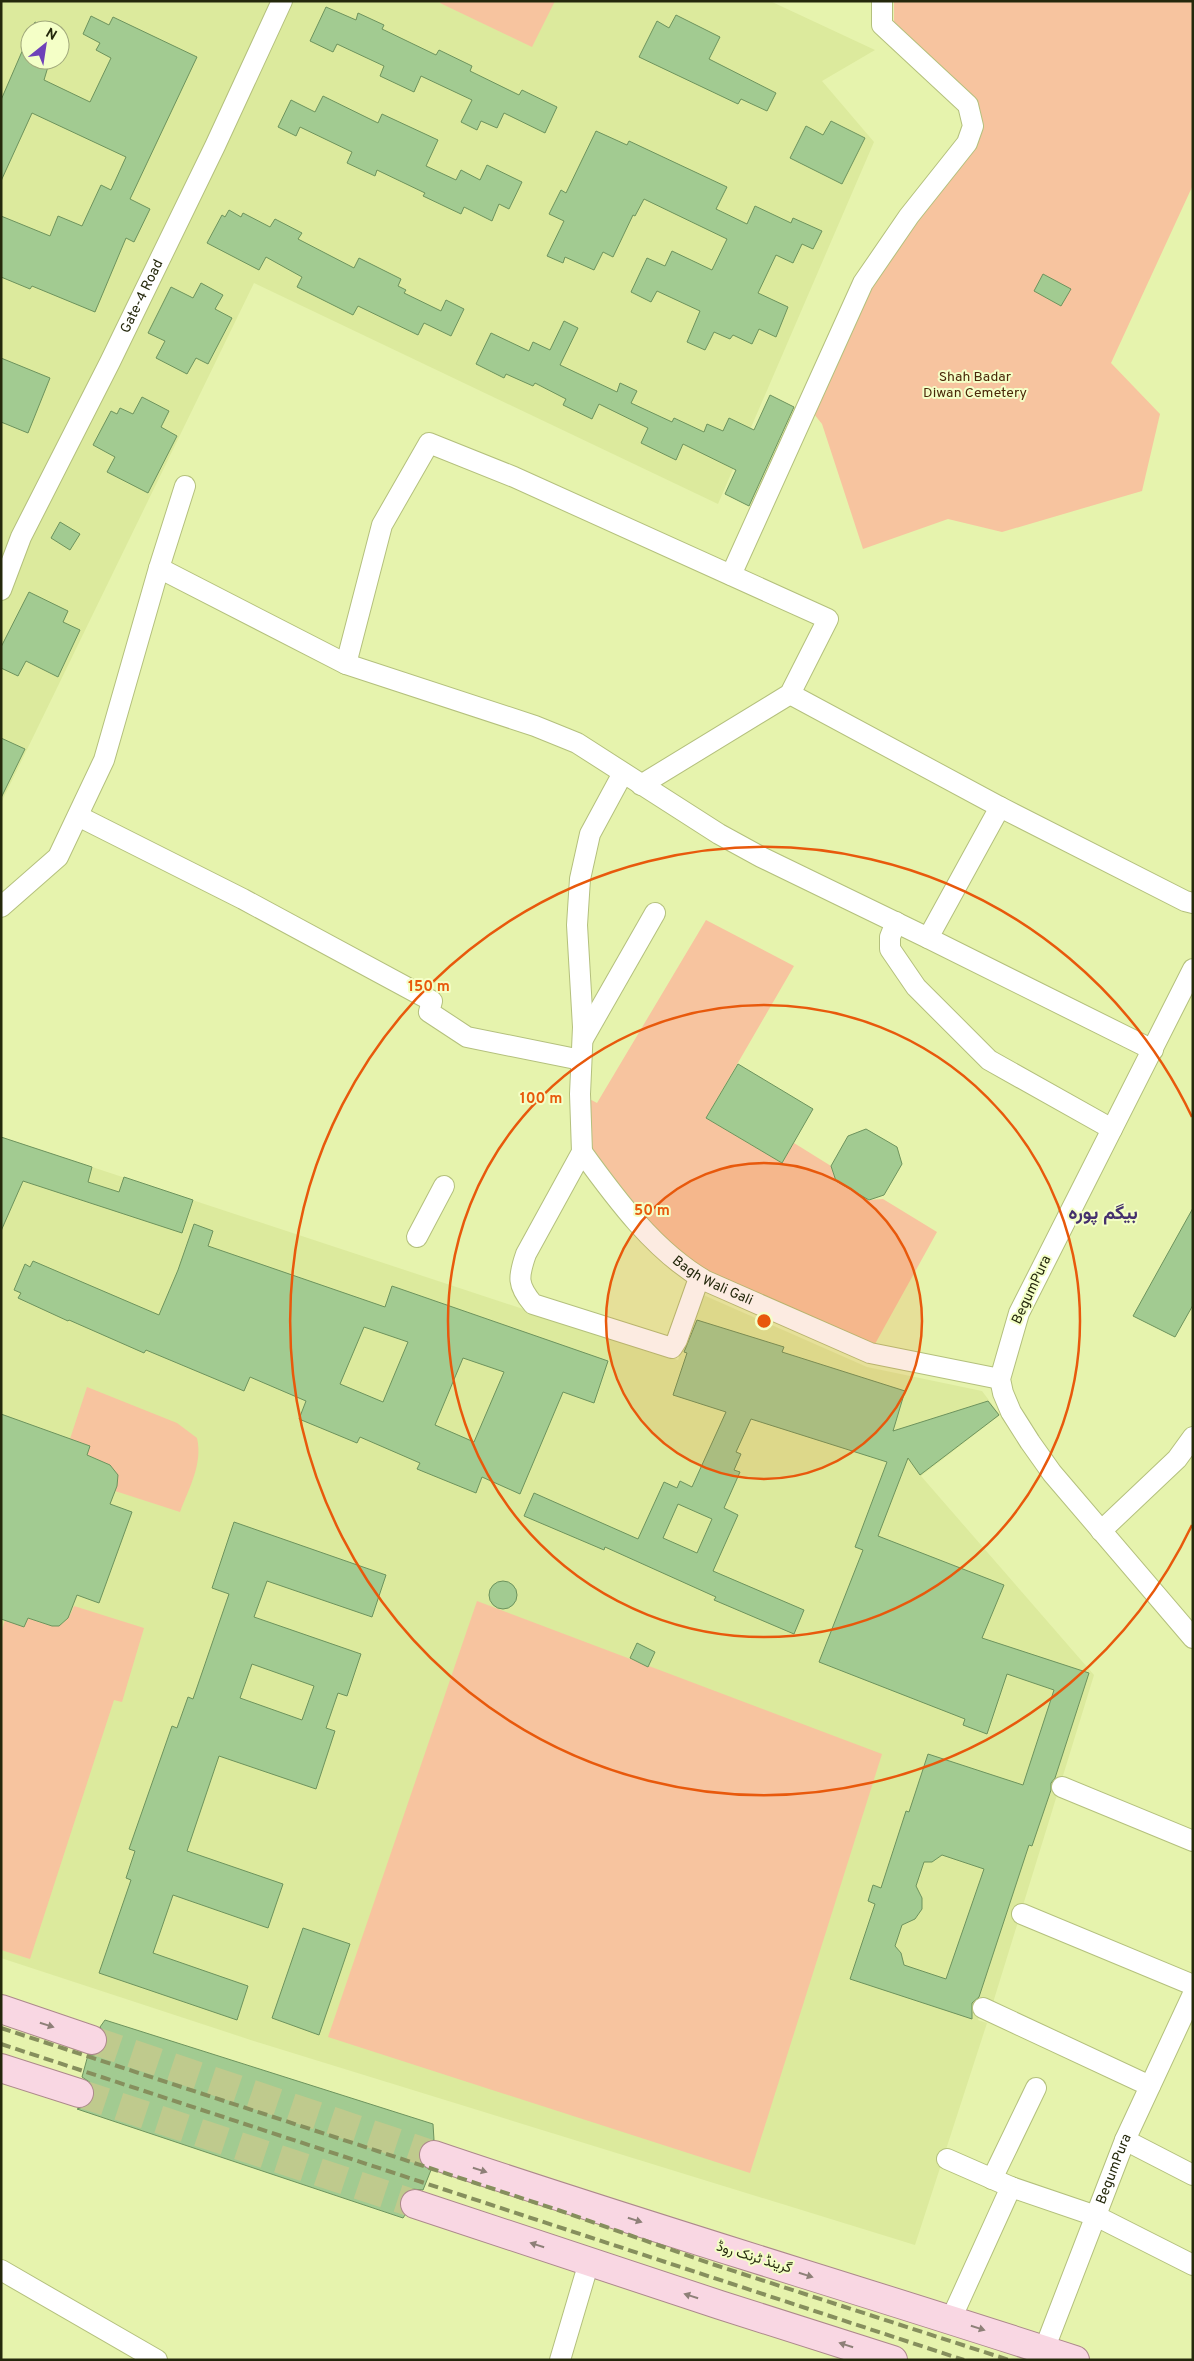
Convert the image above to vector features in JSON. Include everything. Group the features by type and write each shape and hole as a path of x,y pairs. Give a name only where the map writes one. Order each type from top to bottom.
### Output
{"main road":[{"path":"1,2009 92,2040"},
{"path":"3,2073 79,2093"},
{"name":"گرینڈ ٹرنک روڈ","path":"434,2155 728,2251 951,2319 1074,2360"},
{"path":"416,2204 893,2360"}],"street":[{"name":"Gate-4 Road","path":"1,590 21,537 114,354 216,146 282,1"},
{"path":"731,575 863,284 909,216 967,143 973,126 968,105 882,24 882,1"},
{"path":"346,664 382,525 429,443 514,477 828,619 790,694 642,785"},
{"path":"1,907 58,857 104,760 159,568 185,486"},
{"path":"159,568 346,664 535,726 577,743 719,834 761,858 896,922 1153,1050"},
{"path":"790,694 1000,806 1184,901 1193,903"},
{"path":"623,773 590,834 580,879 577,925 583,1039 580,1094 582,1152 526,1254 520,1271 522,1291 532,1304 672,1348 677,1340 699,1278"},
{"path":"928,938 1000,806"},
{"path":"78,816 243,899 432,1001 428,1012 467,1037 581,1060"},
{"path":"583,1039 655,913"},
{"path":"896,922 890,937 890,949 916,987 989,1060 1112,1129"},
{"name":"BegumPura","path":"1000,1379 1019,1313 1193,968"},
{"name":"Bagh Wali Gali","path":"582,1152 627,1213 685,1268 699,1278 870,1353 1000,1379"},
{"path":"417,1237 444,1186"},
{"path":"1000,1379 1003,1394 1030,1442 1101,1531 1193,1638"},
{"path":"1101,1531 1177,1459 1193,1437"},
{"path":"1062,1787 1193,1841"},
{"path":"1022,1914 1193,1985"},
{"name":"BegumPura","path":"1044,2350 1125,2140 1193,1994"},
{"path":"984,2008 1150,2086"},
{"path":"992,2179 1036,2088"},
{"path":"1125,2140 1193,2175"},
{"path":"947,2159 1011,2187 1096,2216 1193,2265"},
{"path":"951,2319 1011,2187"},
{"path":"560,2360 589,2262"},
{"path":"1,2270 153,2359"}],"shaded area":[{"path":"1,1 770,1 875,50 822,81 874,142 718,504 254,283 1,803"},
{"path":"1,1137 678,1360 701,1294 867,1367 982,1391 1000,1415 921,1476 1094,1675 992,2006 983,2003 978,2020 987,2023 915,2245 257,2042 1,1958"}],"green space":[{"path":"441,1 555,1 532,47 440,3"},
{"name":"Shah Badar Diwan Cemetery","path":"894,1 1193,1 1193,185 1111,363 1160,414 1142,491 1002,532 948,519 863,549 822,424 810,409 870,289 917,221 977,143 974,104 894,22"},
{"path":"706,920 794,966 706,1118 782,1163 794,1143 831,1166 836,1181 869,1200 883,1199 937,1232 870,1353 706,1281 582,1152 580,1094 597,1103"},
{"path":"87,1387 177,1423 197,1438 197,1467 180,1512 115,1491 117,1477 115,1471 106,1463 87,1455 90,1446 70,1439"},
{"path":"477,1601 882,1754 750,2173 328,2037"},
{"path":"74,1606 144,1628 122,1702 114,1700 30,1959 1,1950 1,1632 5,1620 24,1627 28,1618 50,1625 61,1624 66,1621"}],"building":[{"path":"326,7 356,20 358,13 384,25 382,29 436,55 439,50 472,66 470,71 519,95 522,90 557,107 545,133 504,113 497,128 481,121 477,130 461,122 472,100 421,76 414,92 380,76 384,66 337,44 333,52 310,41"},
{"path":"676,15 720,37 709,59 776,93 767,111 741,99 738,104 639,57 657,21 669,28"},
{"path":"91,16 109,25 113,17 197,57 130,199 150,209 134,242 126,238 95,312 32,286 30,289 1,277 1,216 50,236 58,216 82,226 101,185 111,190 126,157 32,113 1,181 1,100 20,56 20,70 47,70 44,80 90,102 111,58 96,50 100,43 83,34"},
{"path":"323,96 378,123 382,114 438,140 426,166 456,180 461,170 480,180 487,165 522,182 509,209 499,204 492,221 464,207 461,214 423,196 425,193 377,170 375,176 347,163 352,152 300,127 296,136 278,127 291,100 315,112"},
{"path":"831,121 865,138 842,184 790,158 806,126 823,135"},
{"path":"596,131 627,145 629,141 727,187 716,209 747,224 755,206 791,223 793,218 822,231 813,249 802,244 793,263 776,255 758,293 788,307 776,337 759,329 752,344 733,335 730,339 714,332 705,350 687,342 700,311 657,291 651,302 631,292 647,258 665,266 672,251 712,270 727,239 644,199 635,216 633,215 613,257 603,252 594,270 565,257 563,263 547,256 564,221 549,214 561,190 566,193"},
{"path":"229,210 241,217 243,213 270,227 275,219 302,233 298,239 354,268 359,258 401,279 398,286 406,290 404,293 441,311 446,300 464,309 451,336 424,323 418,335 358,306 353,315 297,287 302,277 266,257 259,270 207,243 222,215 225,217"},
{"path":"1043,274 1071,289 1061,306 1034,291"},
{"path":"201,283 223,295 215,309 232,318 208,364 196,358 187,374 156,358 165,341 148,333 171,287 193,298"},
{"path":"564,321 578,328 560,365 617,392 620,383 637,391 631,403 672,422 674,418 704,432 707,424 723,431 729,418 754,430 770,395 794,407 749,506 725,494 736,470 683,444 676,460 641,443 648,428 599,404 592,419 563,405 566,399 535,383 533,386 506,374 504,378 476,364 491,333 529,351 533,342 550,350"},
{"path":"1,358 50,378 28,433 1,422"},
{"path":"142,397 169,411 161,427 177,436 148,493 107,472 115,457 93,445 111,411 117,414 120,408 133,414"},
{"path":"60,522 80,534 70,550 51,538"},
{"path":"29,592 68,611 63,622 80,630 58,677 26,661 18,676 1,668 1,647"},
{"path":"1,738 25,749 1,798"},
{"path":"738,1064 813,1109 782,1163 706,1118"},
{"path":"866,1129 897,1147 902,1164 884,1195 869,1200 836,1181 831,1166 848,1136"},
{"path":"1,1137 92,1167 88,1182 119,1192 124,1177 193,1200 182,1233 23,1181 1,1231"},
{"path":"1193,1208 1193,1305 1175,1337 1133,1316"},
{"path":"194,1224 213,1231 208,1246 385,1307 392,1286 608,1361 594,1403 563,1392 520,1494 482,1477 476,1493 417,1469 420,1463 360,1437 357,1443 299,1419 306,1401 250,1377 244,1391 146,1350 144,1353 18,1298 21,1293 14,1290 25,1264 30,1267 33,1261 159,1315 178,1270","holes":["364,1327 408,1342 383,1402 340,1384","463,1358 504,1372 474,1442 435,1425"]},
{"path":"697,1320 784,1347 782,1352 905,1391 893,1431 988,1401 999,1415 920,1475 908,1458 878,1536 1004,1585 982,1638 1089,1673 1055,1778 1051,1783 1051,1790 1032,1846 1029,1845 979,1997 972,2003 972,2019 850,1979 875,1904 868,1901 873,1885 881,1888 906,1811 909,1812 928,1754 1023,1785 1054,1690 1007,1674 987,1734 963,1725 965,1719 819,1662 863,1550 855,1547 887,1462 751,1419 736,1452 741,1454 734,1470 740,1472 724,1508 738,1515 713,1571 804,1610 794,1634 714,1600 716,1597 605,1547 604,1550 524,1516 534,1493 638,1539 664,1482 677,1488 680,1481 692,1487 726,1412 673,1395 687,1353 684,1352","holes":["678,1504 712,1519 697,1553 663,1538","942,1855 984,1869 946,1979 904,1965 901,1953 895,1946 902,1925 915,1919 922,1909 922,1898 916,1886 924,1862 932,1862"]},
{"path":"1,1414 90,1446 87,1455 110,1465 118,1475 117,1486 110,1504 132,1512 99,1603 77,1595 68,1618 59,1626 52,1626 28,1618 24,1627 1,1619"},
{"path":"234,1522 386,1575 372,1617 267,1581 254,1617 361,1654 347,1696 338,1693 326,1728 335,1731 316,1789 219,1756 187,1851 283,1884 268,1928 173,1895 153,1953 248,1986 237,2020 99,1973 131,1880 126,1878 135,1851 129,1849 172,1726 177,1728 188,1697 193,1699 229,1594 212,1588","holes":["252,1664 314,1686 302,1720 240,1698"]},
{"path":"503,1581 513,1585 517,1595 513,1605 503,1609 493,1605 489,1595 493,1585"},
{"path":"637,1643 655,1652 648,1667 630,1658"},
{"path":"303,1928 350,1944 319,2035 272,2018"},
{"path":"105,2020 433,2124 434,2140 424,2143 419,2151 422,2165 431,2170 423,2190 412,2189 404,2193 400,2199 400,2207 405,2215 403,2218 77,2109 89,2105 94,2098 94,2090 91,2083 82,2077 88,2055 96,2055 102,2052 107,2045 107,2036 100,2027"}],"tunnel":[{"path":"92,2040 434,2155"},
{"path":"79,2093 415,2204"}],"railway":[{"path":"1,2028 558,2210 712,2264 1009,2360"},
{"path":"1,2044 964,2360"}],"district":[{"name":"بیگم پورہ","path":"1103,1214"}]}
